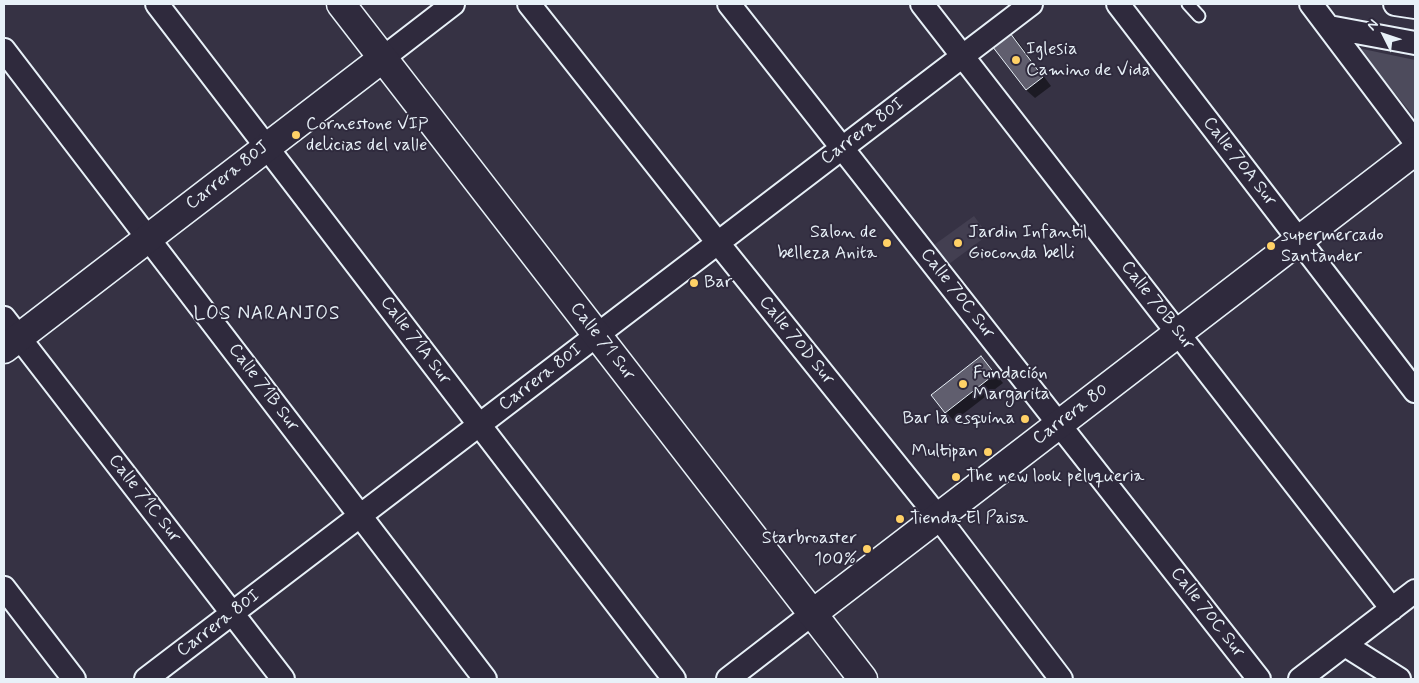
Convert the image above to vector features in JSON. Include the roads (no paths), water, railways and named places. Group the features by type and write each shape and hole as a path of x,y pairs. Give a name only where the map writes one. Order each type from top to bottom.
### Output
{"street":[{"name":"Calle 71A Sur","path":"157,4 674,679"},
{"name":"Calle 71 Sur","path":"341,4 863,679"},
{"name":"Carrera 80J","path":"9,335 148,238 453,4"},
{"name":"Calle 70D Sur","path":"529,4 938,517 1062,679"},
{"name":"Calle 70C Sur","path":"729,4 1259,679"},
{"name":"Calle 70B Sur","path":"922,4 1392,609"},
{"name":"Carrera 80I","path":"146,679 1031,4"},
{"name":"Calle 70A Sur","path":"1118,4 1415,391"},
{"path":"1311,4 1415,142"},
{"path":"1395,4 1415,7"},
{"path":"1328,27 1415,43"},
{"name":"Calle 71B Sur","path":"4,50 485,679"},
{"name":"Carrera 80","path":"728,679 1415,151"},
{"name":"Calle 71C Sur","path":"9,335 283,679"},
{"path":"4,588 74,679"},
{"path":"1300,679 1415,591"},
{"path":"1345,646 1399,679"}],"lane":[{"path":"1188,4 1199,16"}],"place":[{"name":"Iglesia Camino de Vida","path":"1016,60"},
{"name":"Cornestone VIP delicias del valle","path":"296,135"},
{"name":"Salon de belleza Anita","path":"887,243"},
{"name":"Jardin Infantil Gioconda belli","path":"958,243"},
{"name":"supermercado Santander","path":"1271,246"},
{"name":"Bar","path":"694,283"},
{"name":"Fundación Margarita","path":"963,384"},
{"name":"Bar la esquina","path":"1025,419"},
{"name":"Multipan","path":"988,452"},
{"name":"The new look peluqueria","path":"956,477"},
{"name":"Tienda El Paisa","path":"900,519"},
{"name":"Starbroaster 100%","path":"867,549"}],"district":[{"name":"LOS NARANJOS","path":"267,315"}]}
